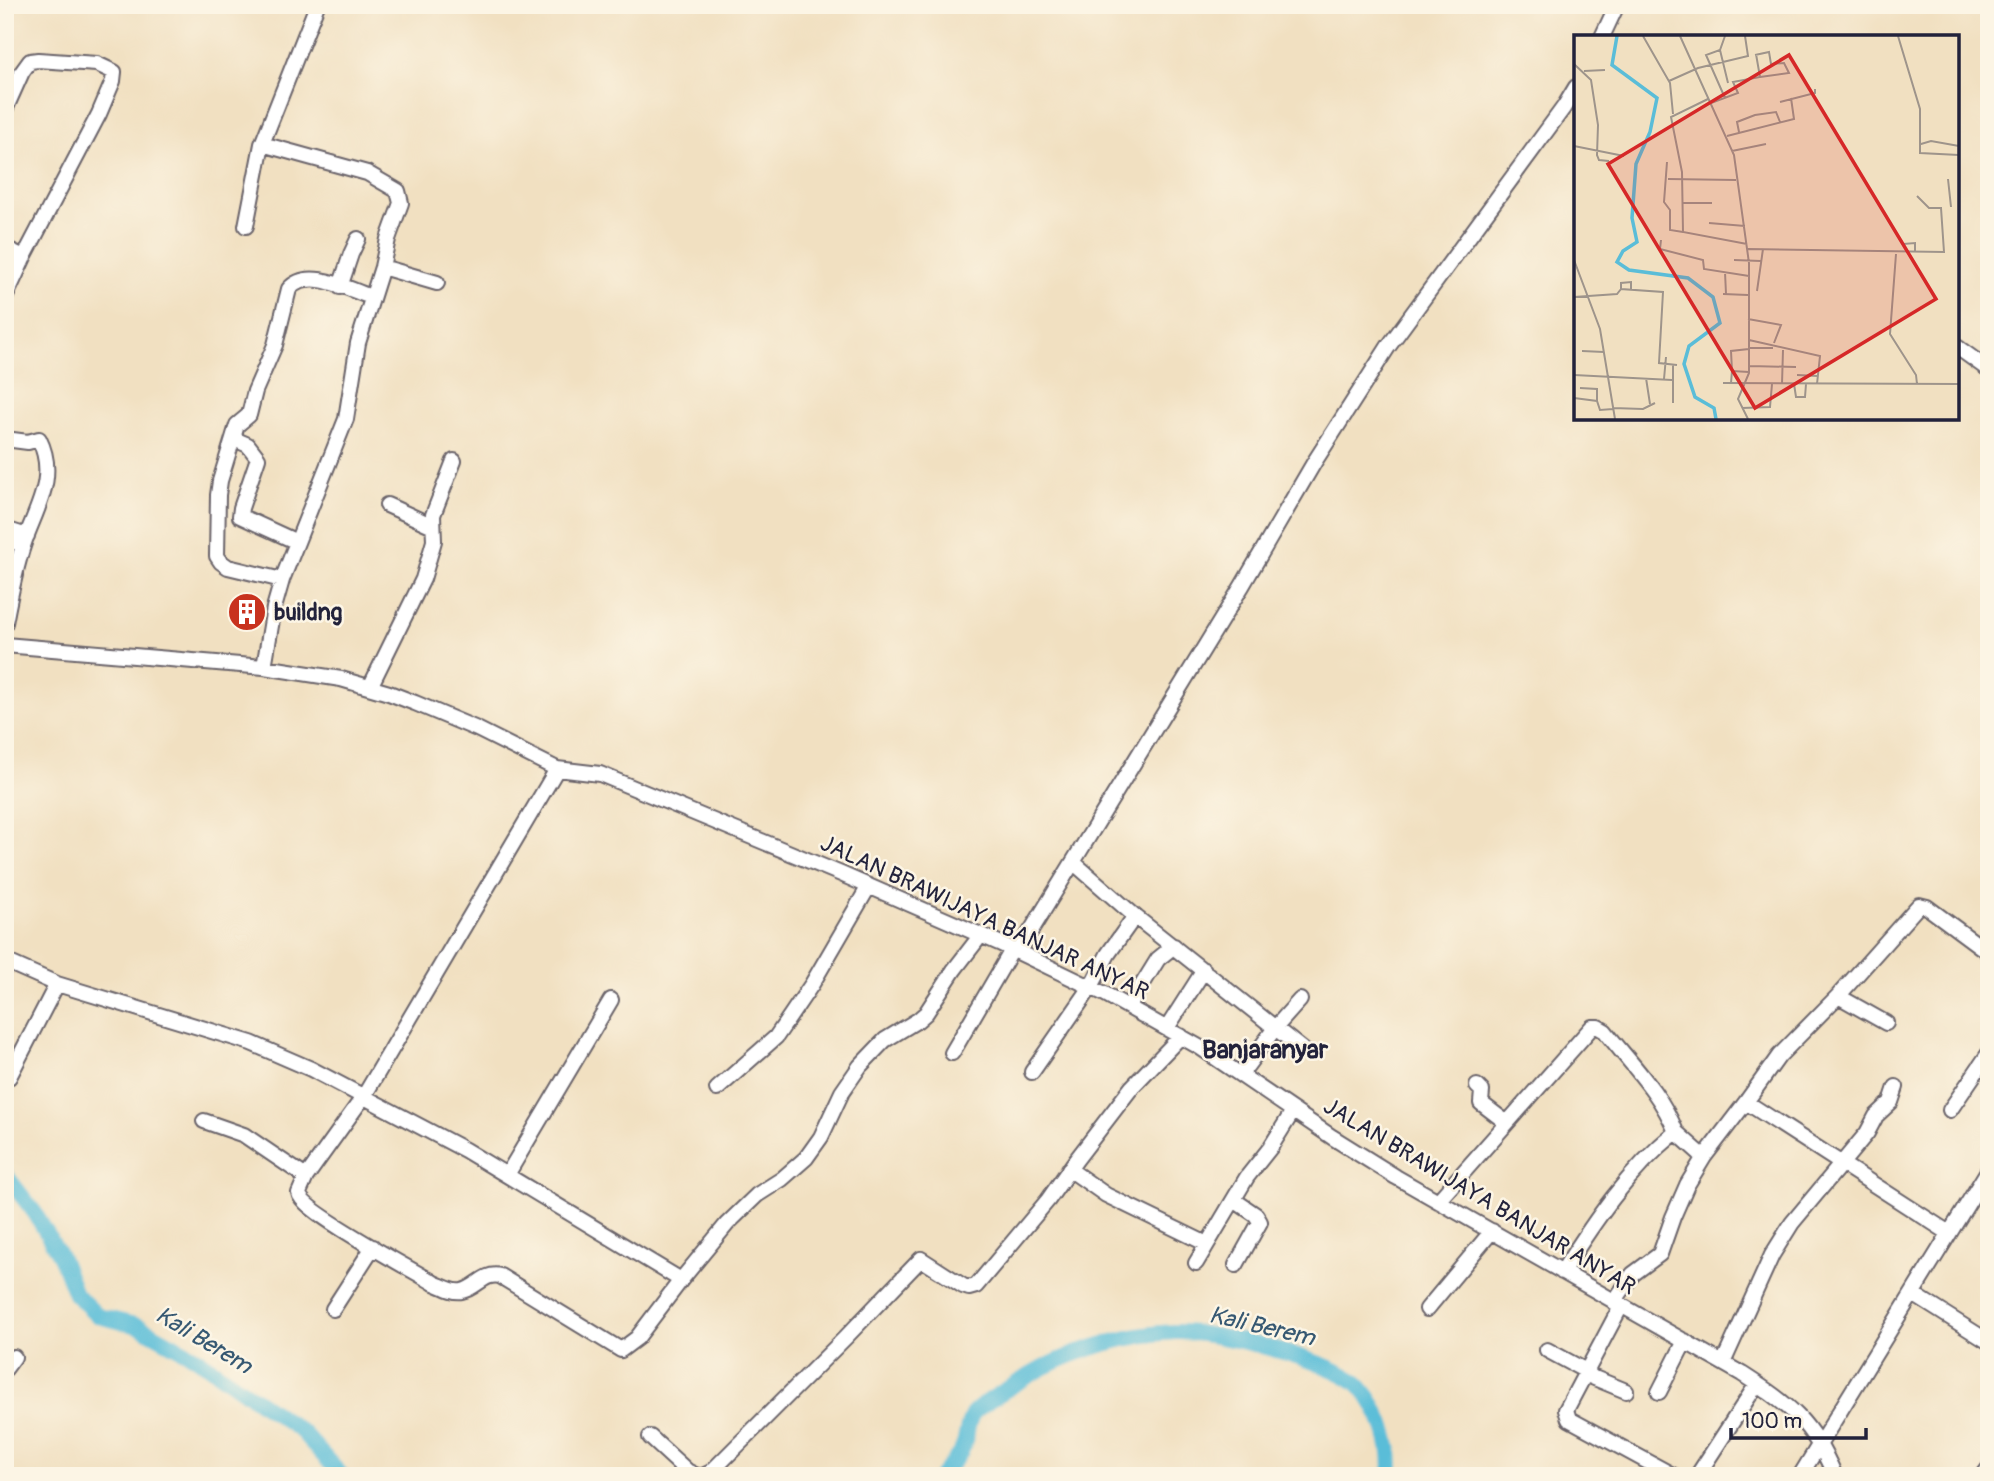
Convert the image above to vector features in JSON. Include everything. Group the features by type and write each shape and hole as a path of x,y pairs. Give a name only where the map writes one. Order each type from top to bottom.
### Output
{"street":[{"path":"246,226 262,144 317,5"},
{"path":"1603,35 1617,5"},
{"path":"5,110 25,66 30,61 97,64 114,72 99,114 5,298"},
{"path":"952,1053 1073,862 1315,461 1388,347 1574,90"},
{"path":"262,144 367,173 398,191 401,203 358,343 346,419 282,580 274,608 264,667"},
{"path":"340,287 358,239"},
{"path":"5,247 24,257"},
{"path":"382,267 437,283"},
{"path":"282,580 228,567 217,556 218,495 237,425 248,415 255,391 275,345 289,289 299,280 322,280 371,297"},
{"path":"1959,348 1989,370"},
{"path":"5,439 28,442 39,439 47,469 45,487 26,539 5,623"},
{"path":"234,439 248,445 258,460 240,516 297,542"},
{"path":"370,687 423,579 434,541 433,515 454,461"},
{"path":"387,505 433,526"},
{"path":"5,529 26,539"},
{"path":"5,542 26,539"},
{"name":"JALAN BRAWIJAYA BANJAR ANYAR","path":"5,645 264,667 370,687 477,729 557,769 600,774 981,935 1129,1006 1181,1036 1385,1171 1757,1384 1805,1422 1821,1445 1836,1476"},
{"path":"557,769 364,1096 306,1177 299,1193 303,1202 324,1218 434,1283 462,1291 491,1274 500,1276 622,1351 637,1338 727,1224 757,1195 782,1179 806,1158 821,1137 842,1091 860,1066 885,1040 926,1013 981,935"},
{"path":"1073,862 1135,916 1303,1050"},
{"path":"717,1088 776,1037 812,984 869,886"},
{"path":"1674,1476 1566,1417 1566,1410 1633,1274 1661,1254 1687,1185 1704,1157 1779,1056 1838,996 1919,905 1927,907 1989,953"},
{"path":"1032,1072 1091,987 1108,954 1135,916"},
{"path":"1129,1006 1158,959 1174,947"},
{"path":"5,961 57,984 98,994 251,1043 364,1096 507,1175 681,1280"},
{"path":"1167,1028 1205,970"},
{"path":"9,1077 57,984"},
{"path":"1838,996 1886,1023"},
{"path":"507,1175 611,1000"},
{"path":"1241,1074 1300,1000"},
{"path":"1438,1201 1592,1027 1605,1031 1646,1080 1665,1108 1676,1132 1704,1157"},
{"path":"704,1476 826,1357 921,1259 963,1286 976,1286 1048,1200 1132,1087 1181,1036"},
{"path":"1950,1110 1989,1053"},
{"path":"1477,1086 1482,1091 1481,1103 1507,1123"},
{"path":"1723,1363 1772,1255 1793,1223 1867,1133 1877,1115 1889,1105 1896,1087"},
{"path":"1746,1102 1949,1233"},
{"path":"1196,1263 1293,1111"},
{"path":"204,1121 244,1135 306,1177"},
{"path":"1562,1272 1602,1210 1626,1180 1652,1152 1676,1132"},
{"path":"1069,1169 1106,1195 1207,1244"},
{"path":"1800,1476 1989,1169"},
{"path":"1234,1200 1260,1222 1236,1265"},
{"path":"1427,1309 1492,1231"},
{"path":"333,1309 373,1247"},
{"path":"1913,1294 1989,1342"},
{"path":"1659,1392 1685,1341"},
{"path":"1547,1350 1592,1377 1626,1391"},
{"path":"1697,1476 1757,1384"},
{"path":"650,1437 687,1471 697,1476"},
{"path":"1983,1476 1989,1468"}],"waterway":[{"name":"Kali Berem","path":"5,1174 35,1213 61,1258 75,1294 98,1316 139,1326 197,1358 302,1432 342,1476"},
{"name":"Kali Berem","path":"941,1476 961,1451 972,1415 1005,1390 1043,1368 1090,1348 1124,1339 1175,1332 1216,1336 1273,1349 1348,1377 1361,1387 1380,1417 1388,1441 1390,1476"}],"place":[{"name":"buildng","path":"247,612"}],"district":[{"name":"Banjaranyar","path":"1265,1049"}]}
